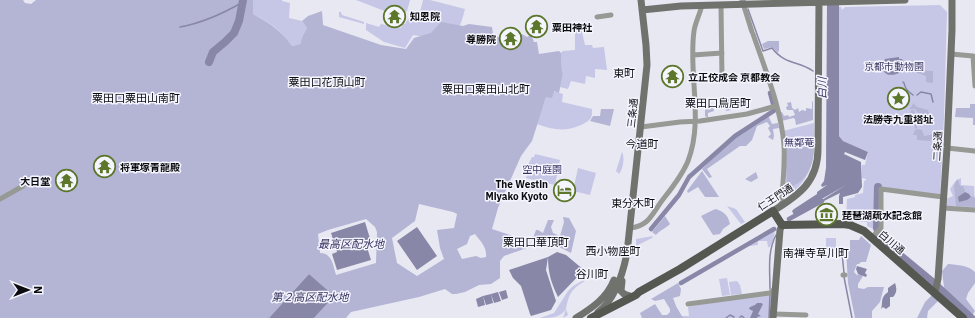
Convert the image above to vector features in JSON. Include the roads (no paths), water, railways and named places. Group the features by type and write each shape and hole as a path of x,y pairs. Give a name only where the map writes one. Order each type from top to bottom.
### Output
{"main road":[{"path":"775,214 782,225"},
{"name":"仁王門通","path":"590,318 636,296 639,292 775,214"},
{"name":"白川通","path":"782,225 848,225 873,235 936,288 963,318"},
{"path":"604,308 639,292"}],"street":[{"name":"三条通","path":"590,318 604,308 612,295 628,253 647,55 641,0"},
{"path":"642,10 704,4 721,5 742,2 905,0"},
{"name":"二条通","path":"936,288 947,148 952,0"},
{"name":"仁王門通","path":"775,214 781,206 796,196 805,187 814,173 817,161 821,1"},
{"path":"742,2 776,106 782,130 784,145 784,169 781,206"},
{"path":"630,296 624,294 620,287 629,258 630,228 640,227 647,221 680,177 691,152 695,121 693,55 694,30 704,4"},
{"path":"721,5 722,79"},
{"path":"597,17 611,15"},
{"path":"693,55 722,53"},
{"path":"951,54 973,56 975,86"},
{"path":"641,127 747,114 776,106"},
{"path":"947,148 975,151"},
{"path":"0,199 22,186"},
{"path":"873,235 881,228 881,189 943,197"},
{"path":"943,208 975,210"},
{"path":"782,225 780,230 774,316 806,315"},
{"name":"三条通","path":"576,318 596,305 610,289 620,264 630,228"},
{"path":"688,304 770,293 776,288"},
{"path":"582,318 604,308"}],"water":[{"path":"827,0 839,0 839,136 843,141 868,152 865,160 845,152 844,154 861,162 862,187 858,193 843,197 843,204 839,204 840,193 818,204 817,203 846,185 794,215 792,211 794,209 817,194 817,192 827,185 822,187 821,185 824,181 826,168"},
{"path":"899,57 899,59 902,59 904,63 901,72 893,75 886,74 883,69 885,59"},
{"path":"965,192 971,197 967,200 959,202 958,197"},
{"name":"最高区配水地","path":"365,222 371,242 366,244 371,260 337,270 332,254 337,252 331,233"},
{"path":"417,227 437,256 417,270 397,241"},
{"path":"557,252 566,255 584,270 558,297 550,277 548,257"},
{"path":"548,257 546,270 556,301 551,310 531,316 521,286 513,278 509,270"},
{"path":"857,266 867,269 865,273 867,275 866,277 858,274 856,269"},
{"name":"第２高区配水地","path":"309,274 334,296 314,318 269,318"},
{"path":"895,283 896,292 893,297 890,297 890,306 886,309 883,307 881,309 883,298 888,292 888,288"},
{"path":"506,290 508,298 502,300 499,292"},
{"path":"498,292 501,301 494,303 491,294"},
{"path":"491,294 493,303 486,305 483,296"},
{"path":"483,296 485,305 478,307 476,299"},
{"path":"757,303 763,304 758,314 761,316 757,318 750,318 753,311 749,309"}],"waterway":[{"path":"209,62 213,52 234,33 239,21 243,0"},
{"path":"180,27 213,17 243,2"},
{"path":"748,9 763,51 772,48 787,60 813,71"},
{"path":"903,82 906,89 913,95"},
{"path":"917,95 921,92 931,94 933,102"},
{"path":"770,93 773,104"},
{"path":"651,229 679,195 689,177 735,136 775,110"},
{"name":"白川","path":"878,187 877,228 885,243 930,280 971,318"},
{"path":"789,219 822,201"},
{"path":"681,283 774,229"},
{"path":"770,289 770,255 776,235"},
{"path":"842,253 844,273"},
{"path":"844,277 852,318"},
{"path":"769,318 770,295"},
{"path":"726,318 730,315 734,317"},
{"path":"740,317 742,316 744,318"}],"place":[{"name":"知恩院","path":"394,16"},
{"name":"粟田神社","path":"536,27"},
{"name":"尊勝院","path":"511,39"},
{"name":"立正佼成会 京都教会","path":"672,77"},
{"name":"法勝寺九重塔址","path":"898,99"},
{"name":"将軍塚青龍殿","path":"104,167"},
{"name":"大日堂","path":"66,181"},
{"name":"The Westin Miyako Kyoto","path":"564,190"},
{"name":"琵琶湖疏水記念館","path":"827,215"}],"district":[{"name":"東町","path":"624,73"},
{"name":"粟田口花頂山町","path":"327,82"},
{"name":"粟田口粟田山北町","path":"486,89"},
{"name":"粟田口粟田山南町","path":"136,98"},
{"name":"粟田口鳥居町","path":"718,103"},
{"name":"今道町","path":"642,144"},
{"name":"東分木町","path":"633,203"},
{"name":"粟田口華頂町","path":"536,242"},
{"name":"西小物座町","path":"613,251"},
{"name":"南禅寺草川町","path":"816,253"},
{"name":"谷川町","path":"592,274"}],"park label":[{"name":"京都市動物園","path":"894,66"},
{"name":"無鄰菴","path":"799,142"},
{"name":"空中庭園","path":"542,169"}]}
